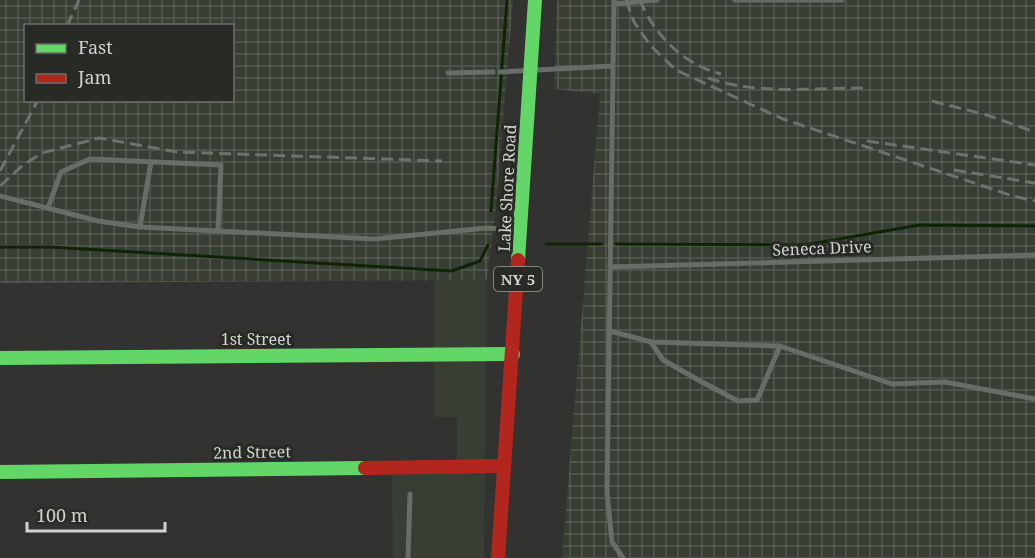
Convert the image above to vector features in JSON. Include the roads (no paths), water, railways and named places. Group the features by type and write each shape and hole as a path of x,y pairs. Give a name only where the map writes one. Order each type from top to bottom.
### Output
{"main road":[{"name":"Lake Shore Road","path":"498,558 535,0"},
{"name":"1st Street","path":"0,358 513,354"},
{"name":"2nd Street","path":"0,472 504,466"}],"lane":[{"path":"623,558 612,542 607,492 614,2 657,0"},
{"path":"735,0 842,0"},
{"path":"448,73 530,72 613,66"},
{"path":"48,208 60,172 90,159 221,165 218,231"},
{"path":"140,227 151,162"},
{"path":"0,196 98,221 140,227 375,239 487,228 521,230"},
{"name":"Seneca Drive","path":"610,267 1035,255"},
{"path":"610,331 651,342 780,346 892,384 945,382 1035,399"},
{"path":"651,342 663,360 738,401 758,400 780,346"},
{"path":"408,558 410,494"}],"waterway":[{"path":"491,211 507,0"},
{"path":"616,244 805,245 919,225 1035,226"},
{"path":"546,244 602,244"},
{"path":"0,247 50,247 452,271 480,261 488,245"}],"railway":[{"path":"68,24 79,0"},
{"path":"626,0 634,22 650,45 676,70 783,119 1013,196 1035,201"},
{"path":"640,0 653,25 672,46 694,63 721,74"},
{"path":"708,78 745,87 765,89 864,88"},
{"path":"932,101 987,115 1035,132"},
{"path":"0,171 37,102"},
{"path":"0,186 22,166 42,153 99,138 177,152 442,161"},
{"path":"867,141 1035,165"},
{"path":"954,170 1035,183"}]}
